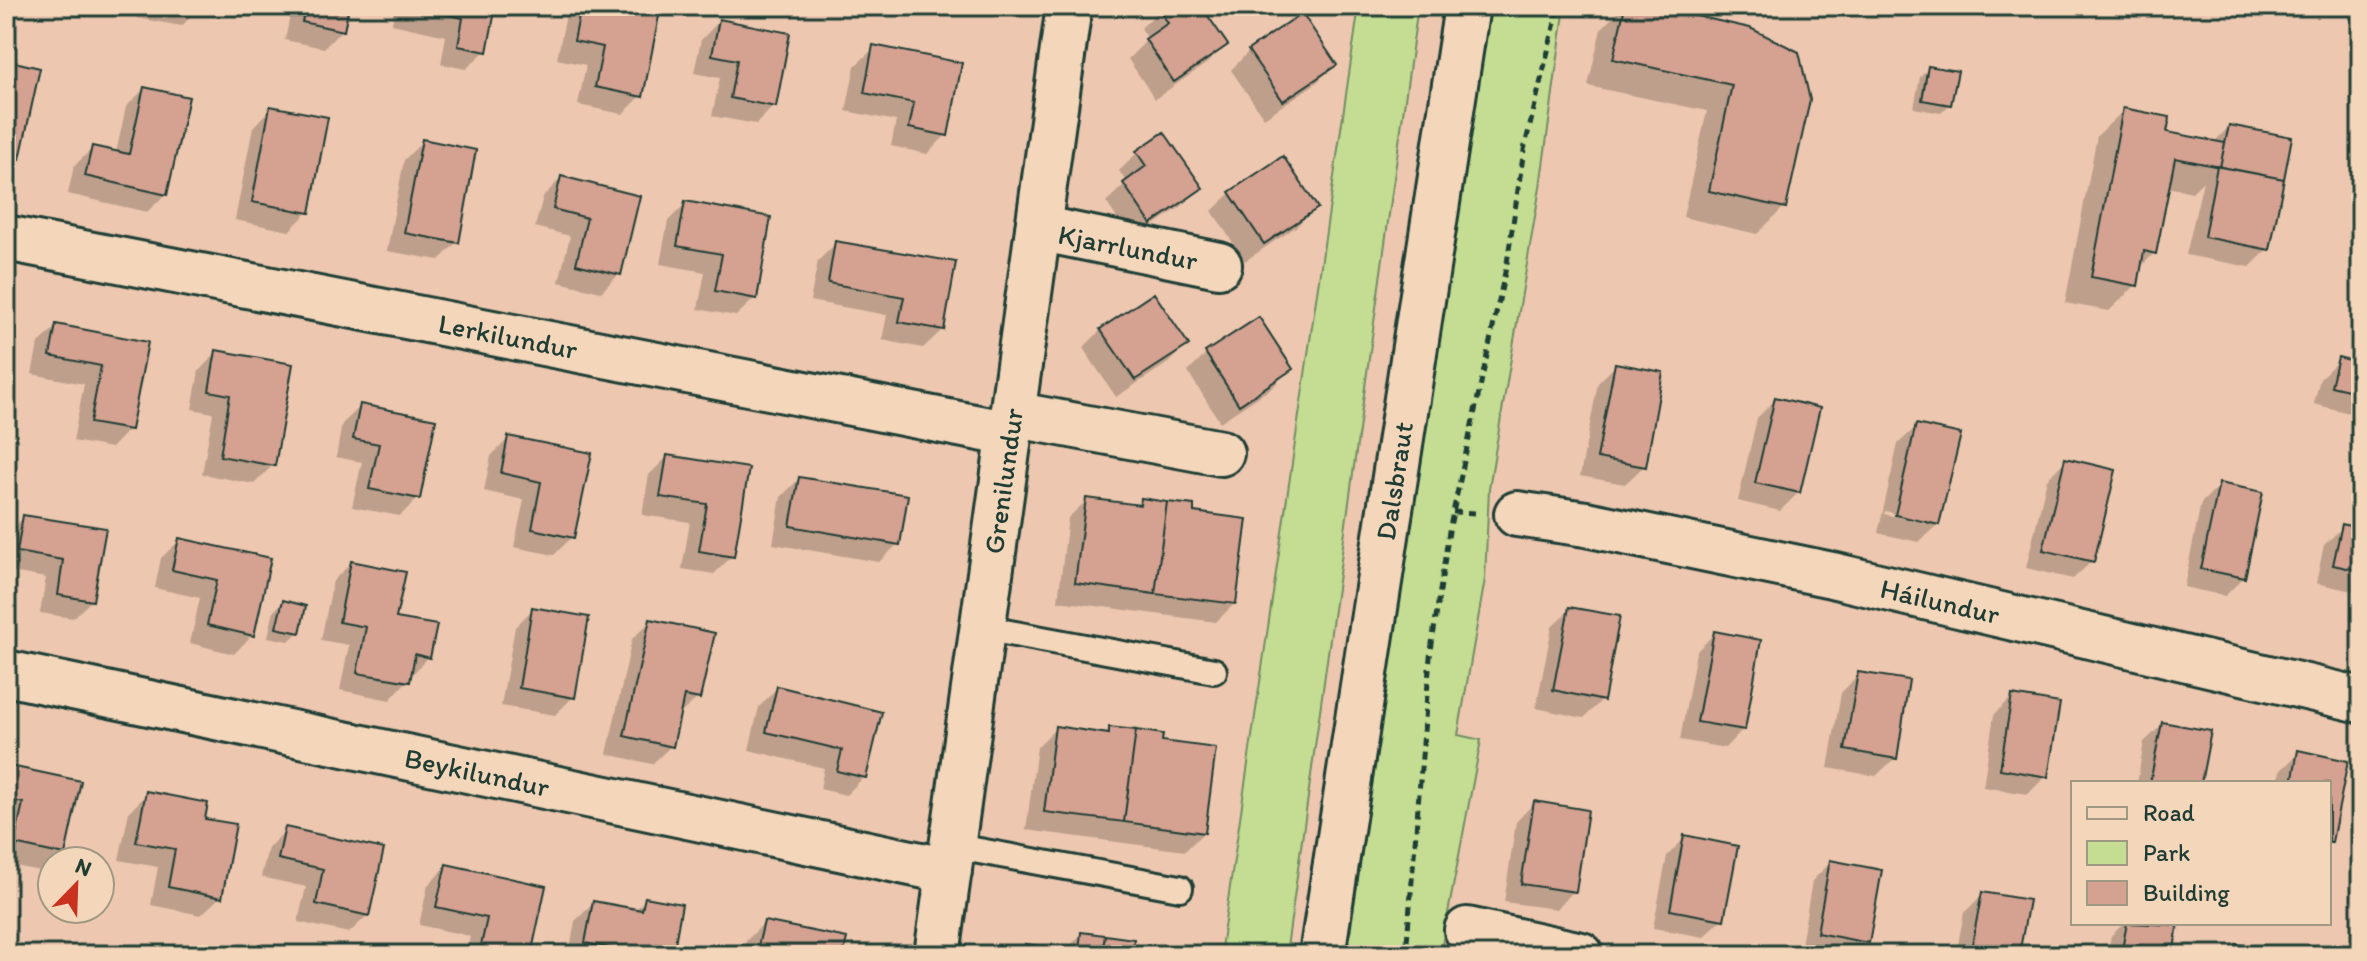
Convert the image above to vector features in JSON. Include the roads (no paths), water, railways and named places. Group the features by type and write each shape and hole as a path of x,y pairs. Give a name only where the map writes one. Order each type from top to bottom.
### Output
{"street":[{"name":"Grenilundur","path":"937,955 1069,6"},
{"name":"Dalsbraut","path":"1322,955 1467,6"},
{"name":"Kjarrlundur","path":"1038,228 1219,265"},
{"name":"Lerkilundur","path":"6,238 1011,424 1221,453"},
{"name":"Háilundur","path":"1517,514 1586,524 1832,575 2361,700"},
{"name":"Beykilundur","path":"6,673 950,859"},
{"path":"1467,930 1581,955"}],"lane":[{"path":"983,628 1214,671"},
{"path":"950,859 1180,888"}]}
